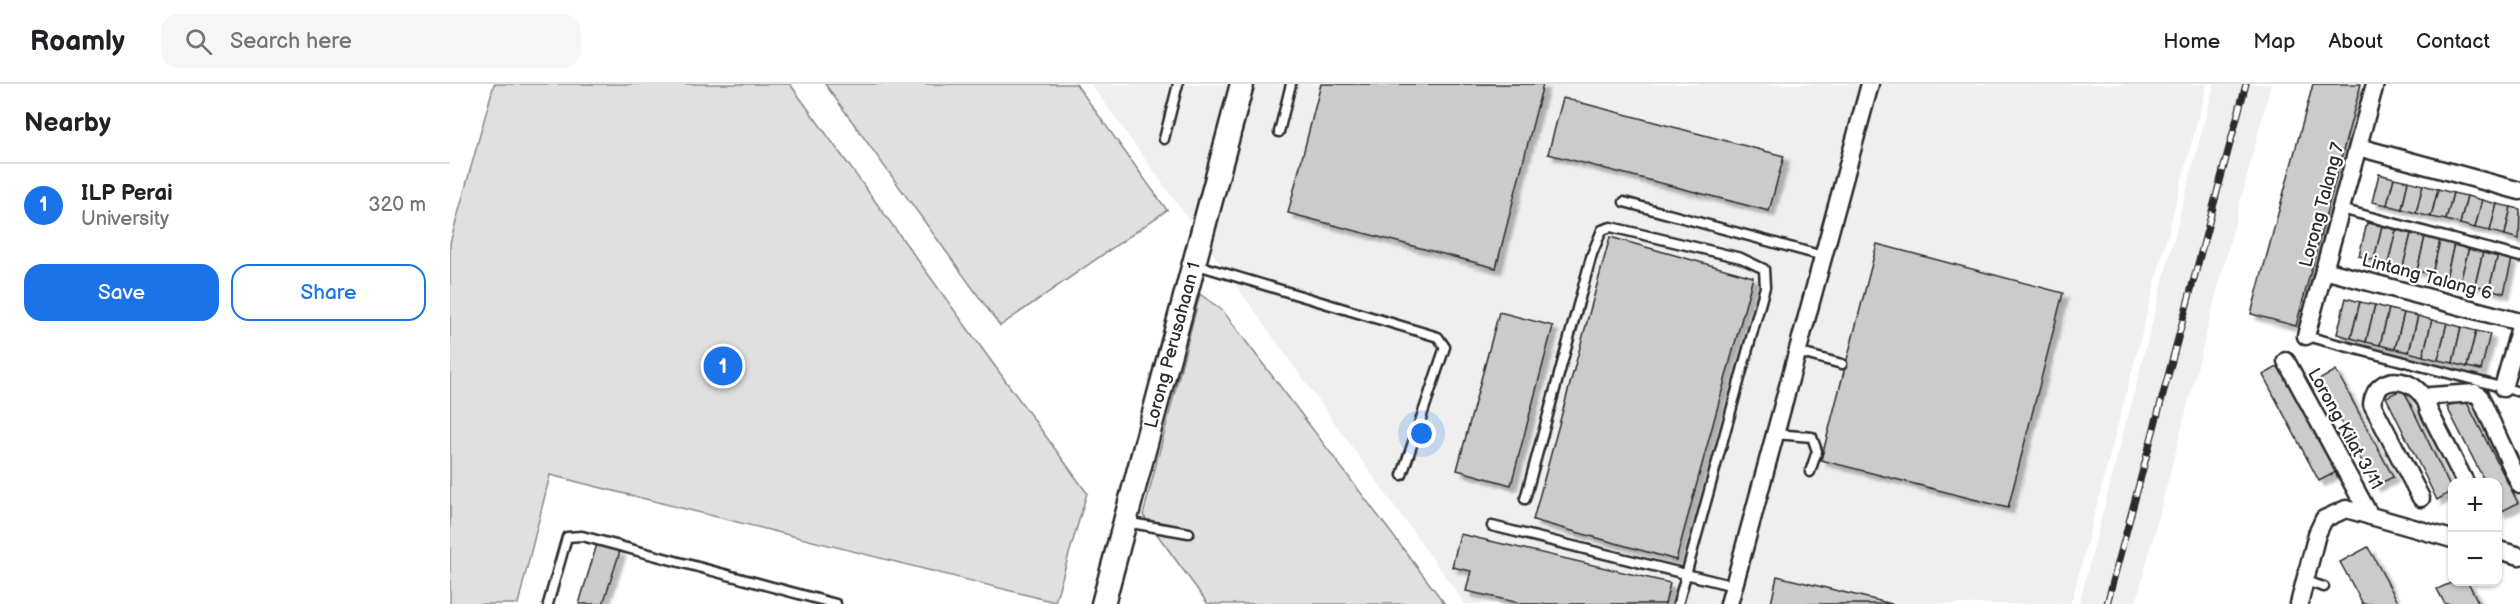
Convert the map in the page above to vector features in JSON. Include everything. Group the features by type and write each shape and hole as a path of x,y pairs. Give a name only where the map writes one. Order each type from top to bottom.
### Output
{"street":[{"name":"Lorong Perusahaan 1","path":"1104,603 1242,84"},
{"path":"1729,604 1870,84"},
{"name":"Lorong Talang 7","path":"2306,336 2375,84"},
{"path":"2358,147 2520,191"},
{"name":"Lintang Talang 6","path":"2324,270 2520,322"},
{"path":"2503,387 2520,327"},
{"name":"Lorong Kilat 3/11","path":"2286,361 2370,516"},
{"path":"2421,498 2372,404 2373,395 2382,385 2395,381 2416,387 2427,401 2429,411 2462,478"},
{"path":"2427,401 2431,396 2475,393 2480,397 2520,485"},
{"path":"2300,604 2317,534 2324,519 2346,509 2448,538"},
{"path":"2502,551 2520,556"}],"lane":[{"path":"1164,139 1178,84"},
{"path":"1279,132 1291,84"},
{"path":"1624,202 1823,256"},
{"path":"2341,209 2520,257"},
{"path":"1525,499 1592,254 1602,230 1611,227 1741,258 1764,269 1766,287 1678,604"},
{"path":"1194,263 1438,337 1445,347 1402,475"},
{"path":"2306,336 2520,392"},
{"path":"1797,352 1842,364"},
{"path":"1775,434 1812,437 1817,451 1810,472"},
{"path":"1125,522 1189,533"},
{"path":"1492,526 1734,586"},
{"path":"548,604 567,537 582,536 836,604"},
{"path":"2305,581 2325,587"}],"shaded area":[{"path":"494,84 790,84 1087,493 1055,602 550,475 518,604 450,604 450,243"},
{"path":"825,84 1076,84 1167,210 1000,326"},
{"path":"1091,84 2207,84 2071,604 1465,604"},
{"path":"2214,84 2271,84 2136,604 2079,604"},
{"path":"1200,294 1223,311 1445,604 1208,604 1143,515"}],"building":[{"path":"1321,84 1543,84 1496,268 1288,213"},
{"path":"2313,84 2361,84 2296,326 2251,314"},
{"path":"1563,98 1784,156 1769,211 1548,154"},
{"path":"2379,174 2394,178 2387,205 2372,202"},
{"path":"2394,178 2408,181 2402,209 2387,205"},
{"path":"2408,181 2423,185 2416,213 2402,209"},
{"path":"2423,185 2438,189 2431,217 2416,213"},
{"path":"2438,189 2453,193 2446,220 2431,217"},
{"path":"2453,193 2467,196 2460,224 2446,220"},
{"path":"2467,196 2482,200 2475,228 2460,224"},
{"path":"2482,200 2497,204 2490,231 2475,228"},
{"path":"2497,204 2511,207 2505,235 2490,231"},
{"path":"2511,207 2520,209 2519,239 2505,235"},
{"path":"2367,223 2382,226 2374,260 2359,256"},
{"path":"2382,226 2396,230 2388,264 2374,260"},
{"path":"2396,230 2411,234 2403,267 2388,264"},
{"path":"2411,234 2425,237 2417,271 2403,267"},
{"path":"1610,237 1753,277 1676,560 1533,520"},
{"path":"2425,237 2440,241 2432,274 2417,271"},
{"path":"2440,241 2454,244 2446,278 2432,274"},
{"path":"1877,244 2063,293 2008,508 1821,460"},
{"path":"2454,244 2469,248 2460,282 2446,278"},
{"path":"2469,248 2483,252 2475,285 2460,282"},
{"path":"2483,252 2498,255 2489,289 2475,285"},
{"path":"2498,255 2512,259 2504,293 2489,289"},
{"path":"2346,298 2360,302 2351,338 2337,334"},
{"path":"2360,302 2375,305 2366,342 2351,338"},
{"path":"2375,305 2389,309 2380,345 2366,342"},
{"path":"2389,309 2404,313 2395,349 2380,345"},
{"path":"1499,312 1553,326 1511,485 1457,470"},
{"path":"2404,313 2418,316 2409,352 2395,349"},
{"path":"2418,316 2432,320 2423,356 2409,352"},
{"path":"2432,320 2447,323 2438,360 2423,356"},
{"path":"2447,323 2461,327 2453,363 2438,360"},
{"path":"2461,327 2476,331 2467,367 2453,363"},
{"path":"2476,331 2490,334 2481,370 2467,367"},
{"path":"2279,366 2336,472 2319,481 2263,375"},
{"path":"2336,370 2393,477 2375,486 2319,380"},
{"path":"2403,389 2448,483 2448,493 2437,500 2386,397"},
{"path":"2465,399 2518,503 2502,511 2502,478 2483,478 2447,407"},
{"path":"1460,534 1670,583 1665,604 1524,604 1466,591 1471,571 1452,567"},
{"path":"597,544 620,551 603,604 579,604"},
{"path":"2368,547 2399,604 2363,604 2340,562"},
{"path":"1777,576 1892,604 1771,604"},
{"path":"2448,584 2448,586 2470,586 2479,604 2445,604 2437,589"}],"railway":[{"path":"2107,604 2246,84"}],"place":[{"name":"ILP Perai","path":"723,366"}]}
